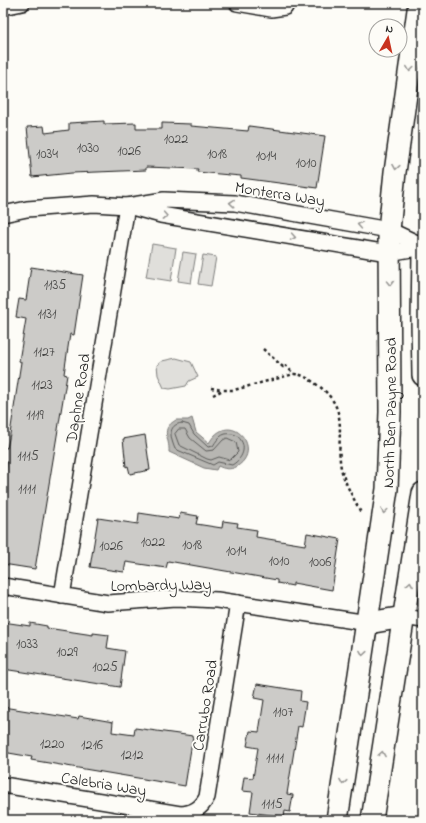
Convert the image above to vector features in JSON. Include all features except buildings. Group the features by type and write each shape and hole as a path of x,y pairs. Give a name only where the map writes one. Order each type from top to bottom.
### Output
{"street":[{"path":"3,8 22,3"},
{"path":"237,3 271,9 286,5"},
{"name":"North Ben Payne Road","path":"337,820 387,490 389,453 389,230 395,172 419,3"},
{"name":"Monterra Way","path":"128,206 164,200 235,203 389,230 423,246"},
{"name":"Monterra Way","path":"3,214 27,209 94,204 128,206 161,215 388,253 423,246"},
{"name":"Daphne Road","path":"62,596 128,206"},
{"name":"North Ben Payne Road","path":"423,252 423,375"},
{"path":"372,820 414,619 423,493"},
{"name":"Lombardy Way","path":"3,586 108,603 176,598 216,600 368,623"},
{"name":"Carrubo Road","path":"198,809 207,797 238,604"},
{"path":"368,623 414,619"},
{"name":"Calebria Way","path":"3,785 180,814 190,813 198,809"}],"path":[{"path":"263,349 283,367 285,365 294,374"},
{"path":"211,388 234,390 294,374 303,376 324,390 337,407 340,420 342,469 347,487 361,513"},
{"path":"213,395 223,390"}],"shaded area":[{"path":"152,244 176,248 171,281 146,277"},
{"path":"183,252 196,254 191,283 178,281"},
{"path":"203,255 216,257 211,286 198,284"},
{"path":"176,358 191,362 198,377 189,381 186,386 170,389 164,388 158,375 157,365 162,361"}],"water":[{"path":"192,418 196,432 209,443 217,433 226,429 235,430 242,435 246,442 247,451 244,460 232,469 218,466 216,470 204,468 169,452 166,434 168,427 176,420 188,420"}]}
